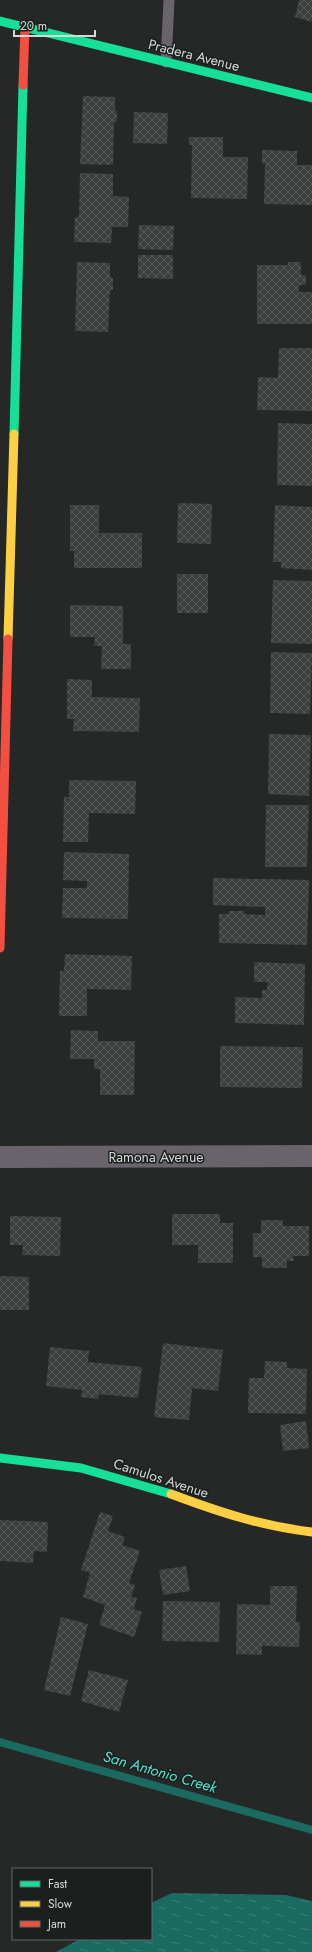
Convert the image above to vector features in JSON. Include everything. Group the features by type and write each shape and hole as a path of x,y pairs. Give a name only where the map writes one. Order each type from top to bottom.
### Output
{"street":[{"name":"Pradera Avenue","path":"0,21 312,98"},
{"path":"0,948 25,27"},
{"name":"Ramona Avenue","path":"0,1157 312,1156"},
{"name":"Camulos Avenue","path":"0,1458 81,1468 153,1488 237,1518 285,1529 312,1532"}],"lane":[{"path":"166,62 169,0"}],"water":[{"path":"172,1893 286,1895 312,1901 312,1952 56,1952 78,1940 152,1940 152,1903"}],"building":[{"path":"299,0 312,0 312,22 295,17"},
{"path":"83,96 115,97 117,122 114,122 113,165 80,164"},
{"path":"134,112 168,113 167,144 133,143"},
{"path":"189,137 223,137 223,157 248,157 247,199 191,198 192,145 189,145"},
{"path":"262,150 297,151 297,165 312,165 312,205 264,204 265,164 262,164"},
{"path":"80,173 113,174 113,196 129,197 128,227 112,227 111,243 74,242 75,217 79,217"},
{"path":"139,225 174,226 173,250 138,249"},
{"path":"138,255 173,255 173,279 138,278"},
{"path":"77,262 110,263 110,277 113,278 113,290 110,290 108,332 75,331"},
{"path":"288,262 301,262 301,275 306,275 306,285 299,285 299,292 312,292 312,324 257,324 257,265 288,265"},
{"path":"279,348 312,348 312,411 257,410 258,377 278,378"},
{"path":"278,423 312,424 312,486 277,485"},
{"path":"178,503 212,504 211,544 177,543"},
{"path":"70,505 99,505 99,533 142,533 142,568 74,568 74,551 70,551"},
{"path":"275,505 312,507 312,570 281,568 281,562 273,562"},
{"path":"177,574 208,574 208,613 177,613"},
{"path":"273,580 312,581 312,644 271,643"},
{"path":"70,605 123,606 123,644 131,644 131,669 101,669 102,646 94,646 95,637 70,637"},
{"path":"271,652 312,653 310,714 270,713"},
{"path":"67,679 92,680 92,697 140,698 139,732 73,731 74,719 67,719"},
{"path":"269,734 311,735 309,796 268,794"},
{"path":"69,780 136,781 135,814 89,813 88,842 63,842 64,797 69,797"},
{"path":"266,805 309,805 307,867 265,867"},
{"path":"64,852 129,854 128,919 62,918 63,888 87,888 87,881 63,880"},
{"path":"213,878 309,880 307,945 219,943 219,914 229,914 229,911 244,911 244,914 265,915 265,907 213,905"},
{"path":"65,954 132,956 131,990 87,989 87,1016 59,1016 60,971 64,971"},
{"path":"254,962 305,964 304,1025 235,1023 235,997 262,998 262,990 267,990 268,982 254,982"},
{"path":"71,1030 98,1031 98,1041 135,1041 134,1095 100,1095 100,1069 94,1069 94,1059 70,1059"},
{"path":"220,1046 303,1047 302,1088 220,1087"},
{"path":"172,1214 220,1214 220,1223 233,1223 233,1263 198,1263 198,1245 172,1245"},
{"path":"10,1216 61,1217 60,1256 22,1255 23,1245 10,1245"},
{"path":"261,1220 283,1220 283,1226 309,1226 309,1256 293,1256 294,1261 287,1261 287,1268 262,1268 262,1257 253,1257 253,1233 261,1233"},
{"path":"0,1276 29,1277 29,1310 0,1310"},
{"path":"163,1343 223,1350 218,1391 192,1388 189,1420 154,1417"},
{"path":"50,1347 89,1351 88,1362 142,1367 138,1398 99,1394 98,1399 81,1397 82,1390 46,1386"},
{"path":"265,1361 287,1362 287,1368 307,1369 306,1414 248,1413 249,1378 264,1378"},
{"path":"306,1421 309,1448 283,1451 280,1425"},
{"path":"100,1512 113,1516 108,1531 125,1537 122,1545 140,1551 129,1583 135,1585 131,1597 137,1598 134,1609 142,1612 134,1637 99,1625 105,1605 83,1597 90,1573 81,1570"},
{"path":"0,1520 48,1522 47,1552 34,1551 33,1563 0,1561"},
{"path":"186,1566 190,1591 163,1595 159,1570"},
{"path":"270,1586 297,1586 296,1622 300,1622 299,1647 262,1646 262,1655 236,1654 237,1604 270,1605"},
{"path":"163,1601 220,1602 219,1642 162,1641"},
{"path":"61,1617 88,1624 70,1696 44,1690"},
{"path":"89,1670 128,1680 119,1712 81,1701"}],"waterway":[{"name":"San Antonio Creek","path":"0,1742 312,1830"}],"traffic: fast":[{"path":"0,21 312,98"},
{"path":"14,434 23,85"},
{"path":"0,1458 81,1468 171,1494"}],"traffic: slow":[{"path":"8,639 14,434"},
{"path":"171,1494 240,1518 312,1532"}],"traffic: jam":[{"path":"23,85 25,27"},
{"path":"0,948 8,639"}]}
